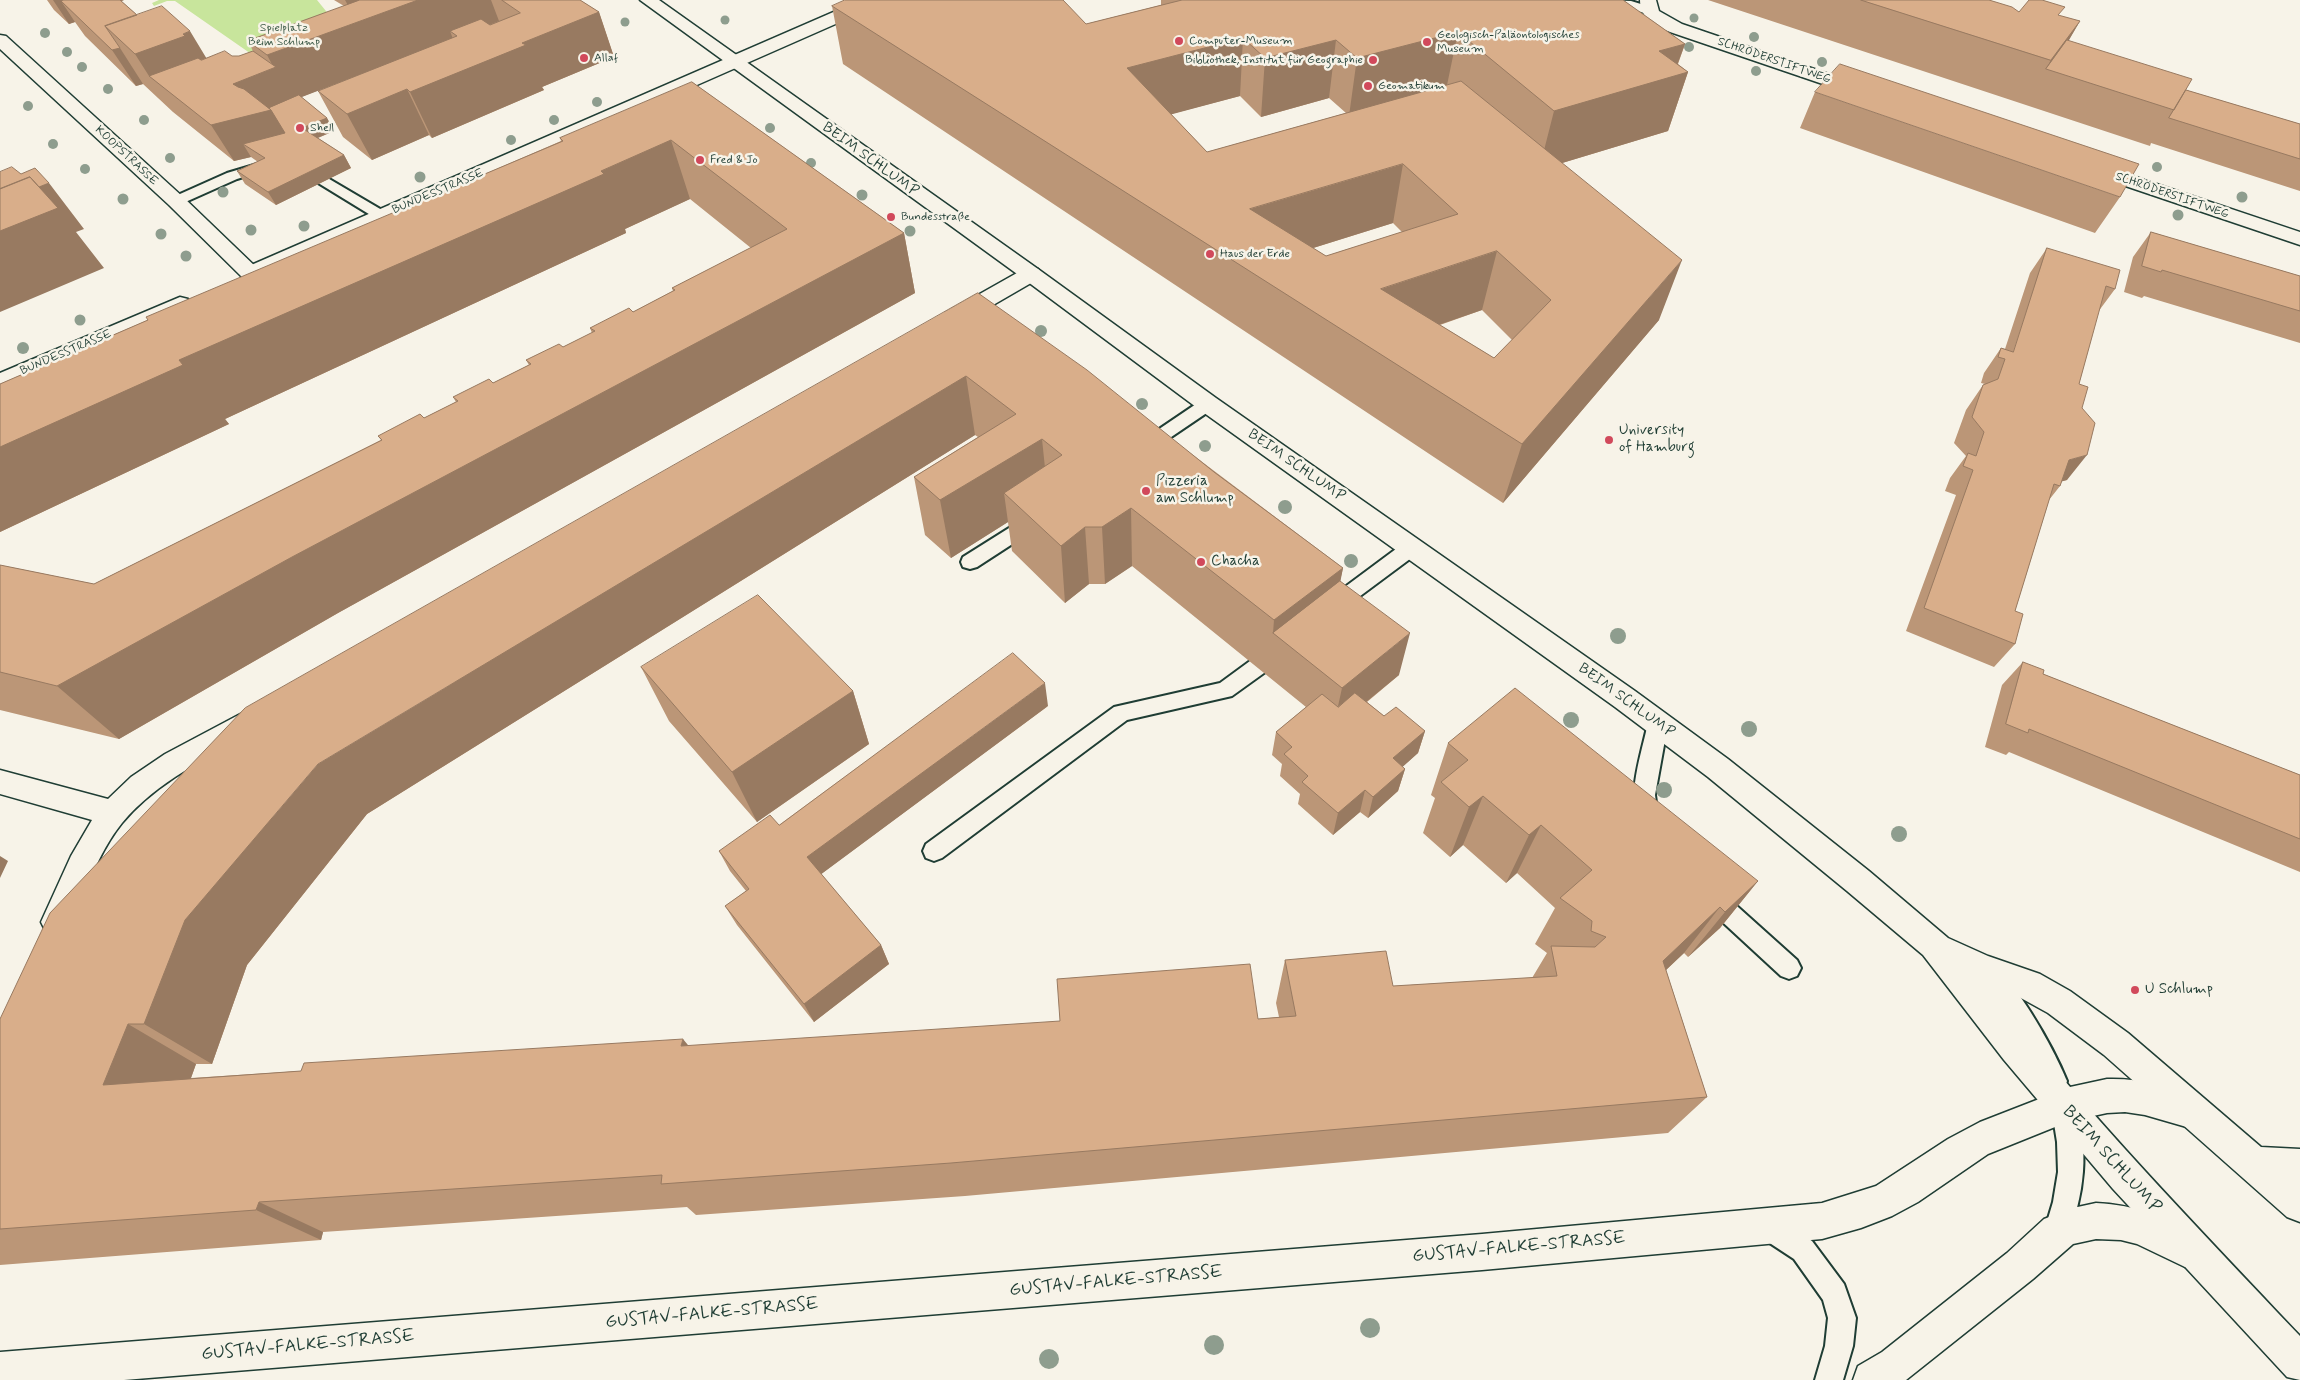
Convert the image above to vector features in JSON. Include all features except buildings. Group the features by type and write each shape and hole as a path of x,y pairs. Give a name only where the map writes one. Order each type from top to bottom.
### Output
{"street":[{"name":"BEIM SCHLUMP","path":"648,0 1031,274 1208,404 1658,723 1718,768 1934,945 1955,957 2029,985 2059,1002 2116,1044 2200,1115 2300,1204"},
{"name":"BUNDESSTRASSE","path":"242,278 875,0"},
{"name":"SCHRÖDERSTIFTWEG","path":"1649,5 1665,23 1676,28 1876,96"},
{"name":"KOOPSTRASSE","path":"0,40 176,201 242,278"},
{"name":"SCHRÖDERSTIFTWEG","path":"2075,163 2300,239"},
{"path":"932,330 1031,274"},
{"name":"BUNDESSTRASSE","path":"0,382 197,297"},
{"path":"46,946 92,847 114,813 137,790 171,766 266,711"},
{"path":"0,782 114,813"},
{"name":"BEIM SCHLUMP","path":"1934,945 2063,1106 2125,1177 2300,1364"},
{"name":"GUSTAV-FALKE-STRASSE","path":"0,1371 1482,1252 1822,1221 1869,1208 1897,1194 1960,1151 1983,1138 2063,1106 2096,1096 2115,1094 2156,1100 2200,1115"},
{"path":"2256,1164 2300,1166"},
{"path":"1872,1380 1895,1365 2020,1266 2057,1232 2073,1226 2096,1221 2121,1222 2142,1227 2164,1237 2189,1252 2214,1272"}],"lane":[{"path":"1606,2 1649,5"},
{"path":"176,201 232,176 284,161 382,216"},
{"path":"1127,459 1208,404"},
{"path":"970,562 1042,516"},
{"path":"1321,615 1411,548"},
{"path":"934,851 1121,713 1225,690 1257,666"},
{"path":"1653,832 1646,815 1644,795 1658,723"},
{"path":"1697,884 1789,968"},
{"path":"1982,968 2011,1003 2031,1032 2055,1080 2063,1106 2070,1149 2069,1192 2065,1212 2057,1232"},
{"path":"1767,1226 1803,1250 1835,1293 1842,1318 1839,1346 1828,1380"}],"green space":[{"name":"Spielplatz Beim Schlump","path":"159,0 317,0 330,16 280,74 175,1 167,1 154,6 152,3"}],"place":[{"name":"Computer-Museum","path":"1179,41"},
{"name":"Geologisch-Paläontologisches Museum","path":"1427,42"},
{"name":"Allaf","path":"584,58"},
{"name":"Bibliothek, Institut für Geographie","path":"1373,60"},
{"name":"Geomatikum","path":"1368,86"},
{"name":"Shell","path":"300,128"},
{"name":"Fred & Jo","path":"700,160"},
{"name":"Bundesstraße","path":"891,217"},
{"name":"Haus der Erde","path":"1210,254"},
{"name":"University of Hamburg","path":"1609,440"},
{"name":"Pizzeria am Schlump","path":"1146,491"},
{"name":"Chacha","path":"1201,562"},
{"name":"U Schlump","path":"2135,990"}]}
